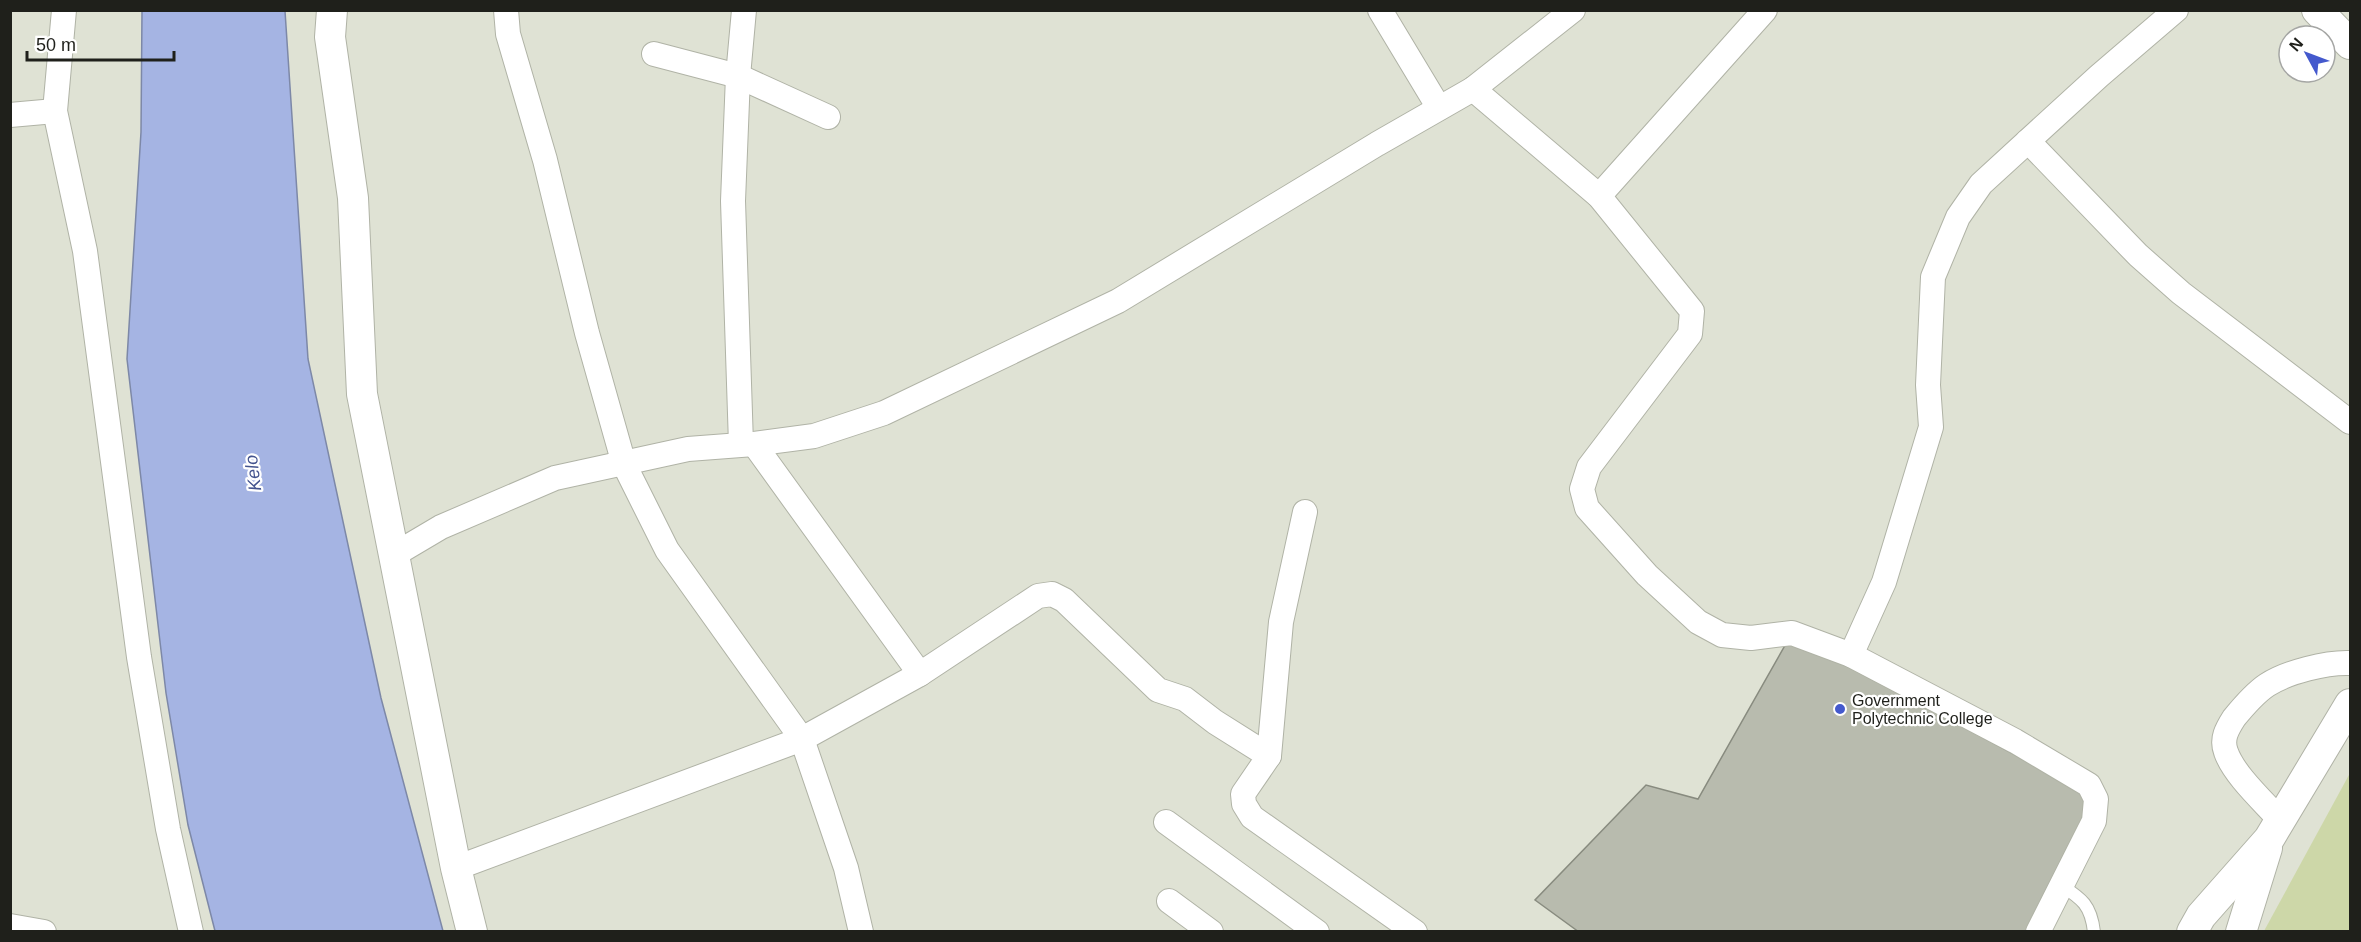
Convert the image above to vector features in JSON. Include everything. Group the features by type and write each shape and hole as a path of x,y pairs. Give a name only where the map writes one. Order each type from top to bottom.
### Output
{"street":[{"path":"64,10 55,111 85,251 139,657 168,829 191,932"},
{"path":"332,10 330,37 352,198 362,394 392,556 456,868 472,932"},
{"path":"506,10 508,34 545,160 587,333 624,464 667,550 802,739 846,868 861,932"},
{"path":"744,10 738,76 733,201 748,444 920,674"},
{"path":"1380,10 1439,108"},
{"path":"392,556 441,527 555,478 688,449 814,436 884,413 1107,306 1473,89 1573,10"},
{"path":"1599,196 1765,10"},
{"path":"1851,655 1884,582 1930,427 1928,385 1933,277 1958,217 1981,184 2099,76 2176,10"},
{"path":"2317,10 2350,44"},
{"path":"654,54 738,76 828,117"},
{"path":"1473,89 1599,196 1692,311 1690,334 1589,467 1582,489 1587,508 1647,575 1698,622 1722,635 1751,638 1792,633 1851,655 2015,741 2089,785 2096,799 2094,821 2038,932"},
{"path":"10,115 55,111"},
{"path":"2028,141 2138,255 2172,285 2350,422"},
{"path":"1305,512 1281,622 1269,756 1243,794 1244,804 1252,817 1415,932"},
{"path":"456,868 802,739 920,674 1038,596 1052,594 1064,600 1158,690 1185,699 1215,722 1269,756"},
{"path":"2275,830 2226,751 2224,739 2228,727 2242,709 2267,685 2296,672 2339,662 2350,663"},
{"path":"2192,932 2201,916 2275,830 2350,704"},
{"path":"1166,822 1317,932"},
{"path":"2241,932 2275,830"},
{"path":"1169,901 1211,932"},
{"path":"10,926 44,932"}],"lane":[{"path":"2061,885 2084,900 2093,922 2094,932"}],"green space":[{"path":"2350,773 2350,931 2264,931"}],"water":[{"name":"Kelo","path":"142,11 285,11 308,359 381,698 443,931 215,931 188,825 166,693 127,359 141,132"}],"building":[{"name":"Government Polytechnic College","path":"1792,633 2096,799 2030,932 1579,932 1535,900 1646,785 1698,799"}],"place":[{"name":"Government Polytechnic College","path":"1840,709"}]}
